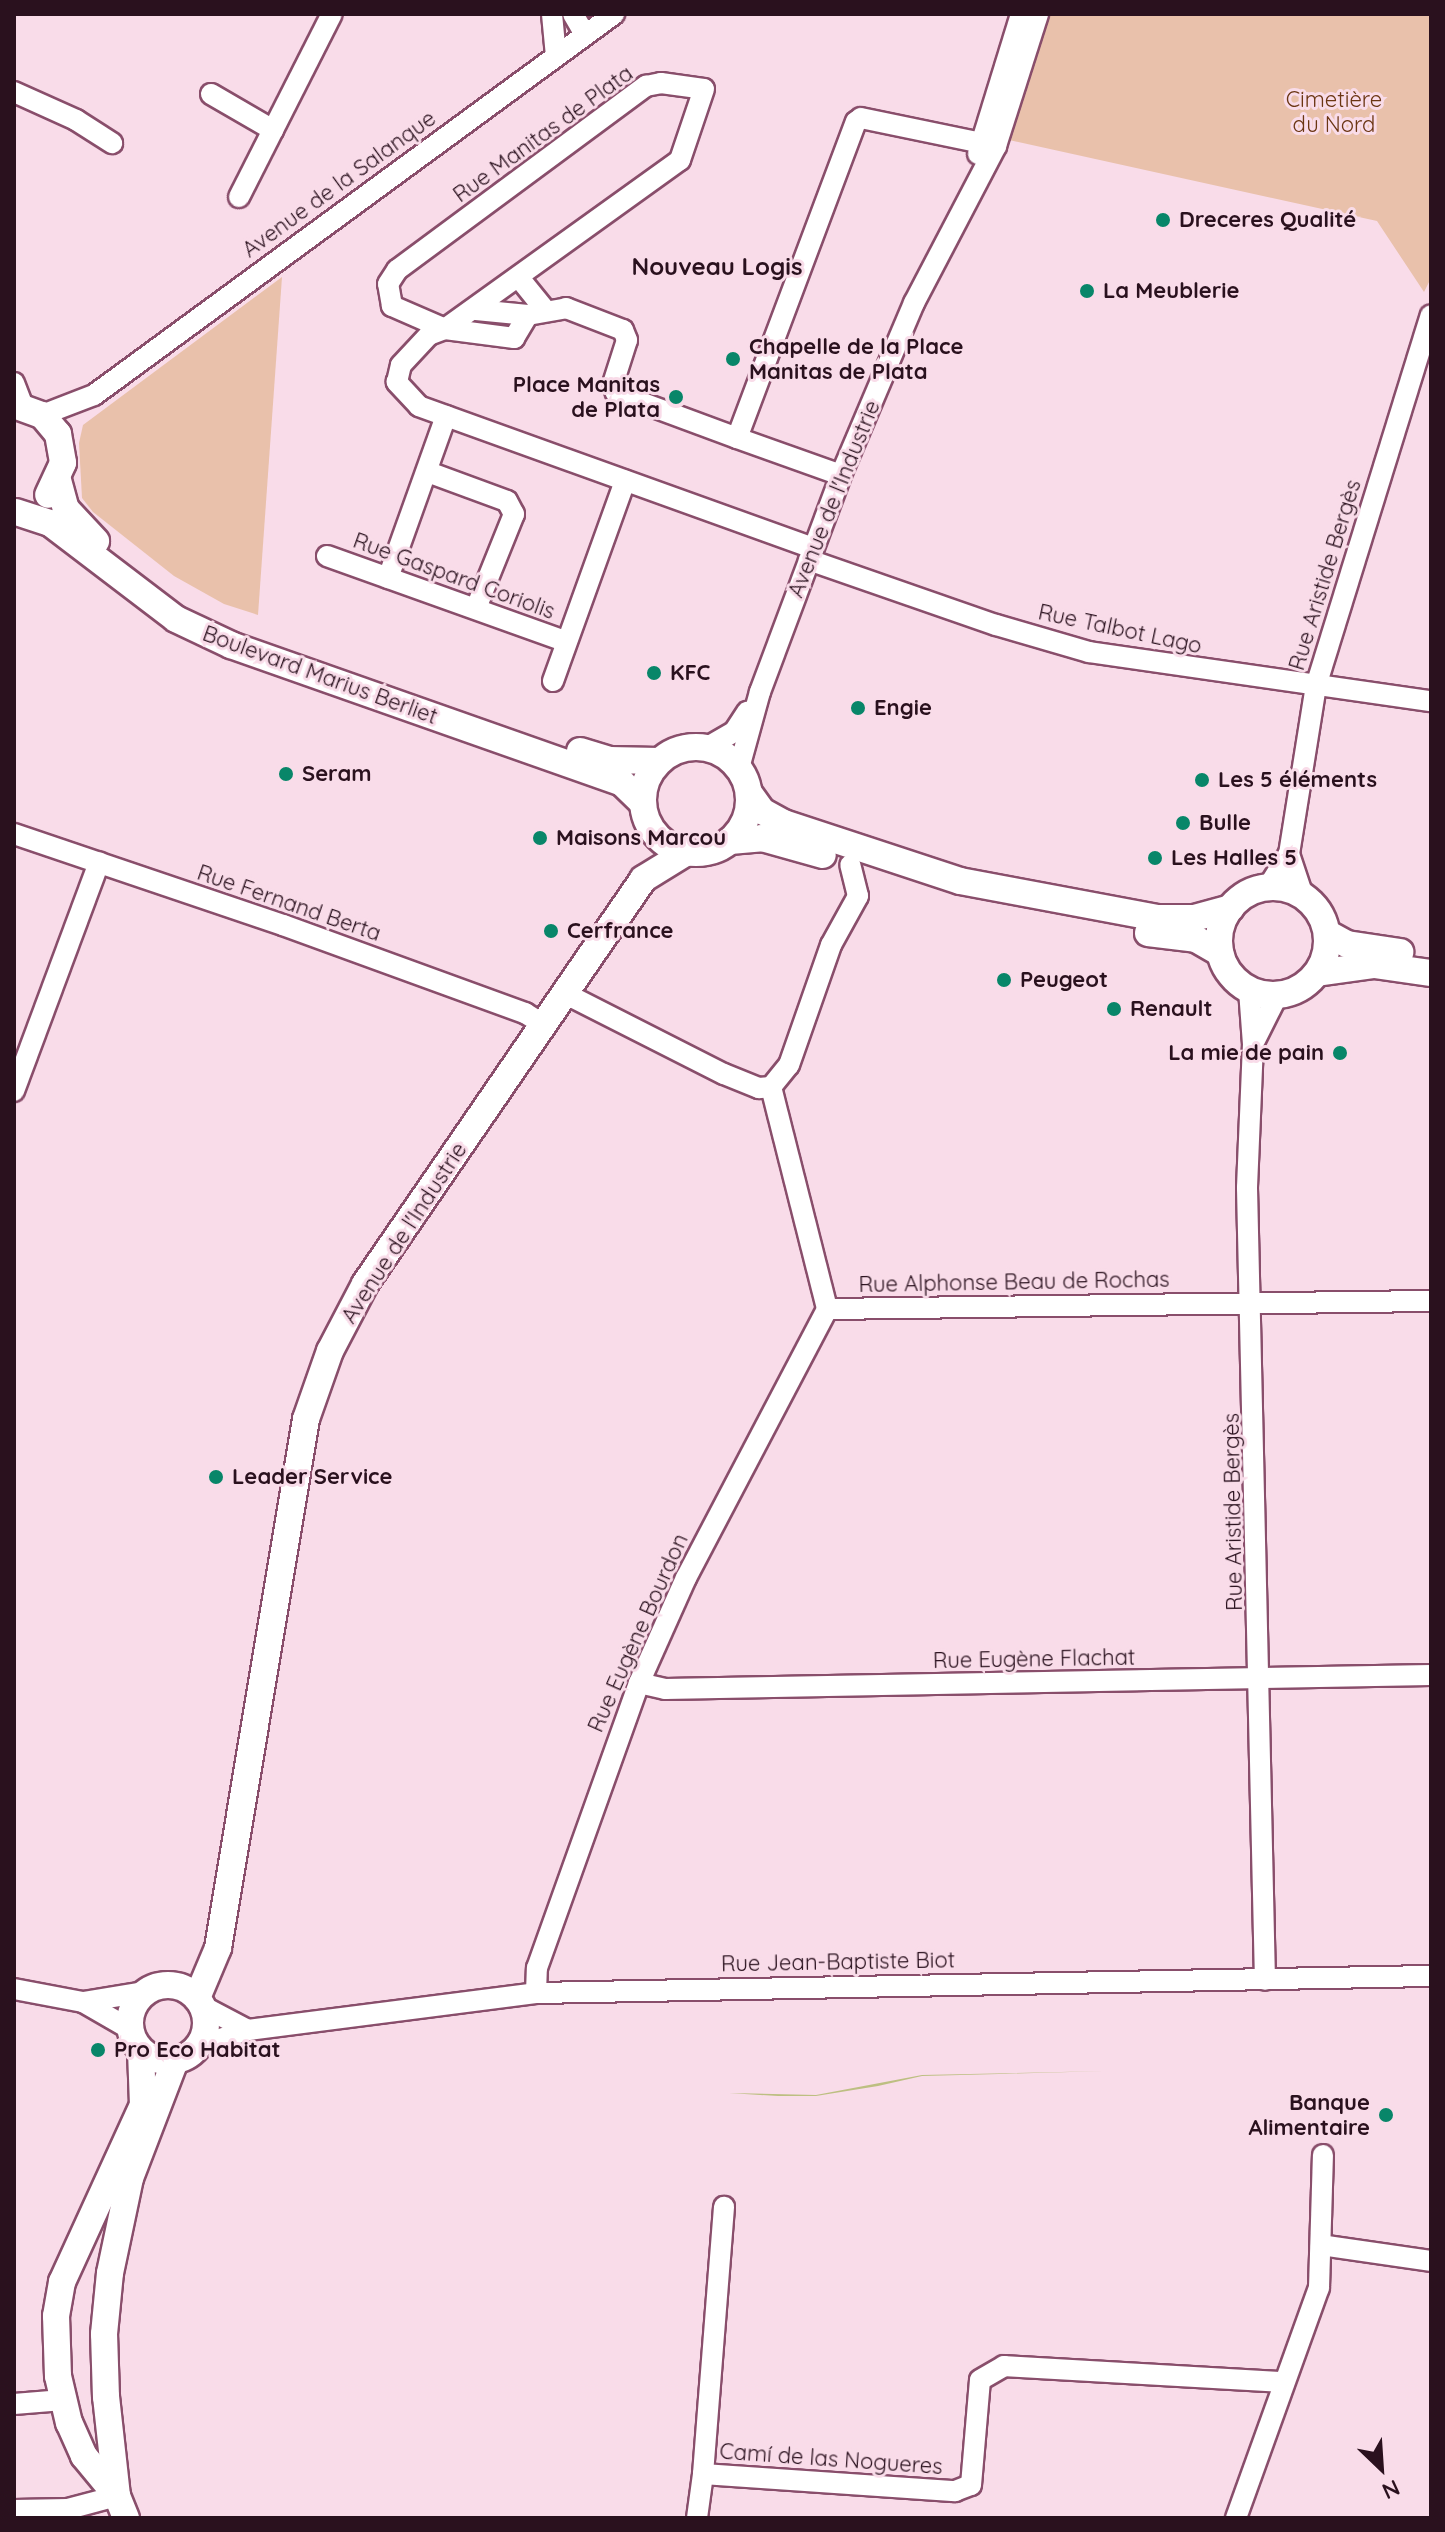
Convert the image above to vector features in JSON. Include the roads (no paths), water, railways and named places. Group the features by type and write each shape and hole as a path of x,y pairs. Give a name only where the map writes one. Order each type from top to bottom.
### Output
{"main road":[{"path":"15,512 41,501 58,480 62,446 23,402"},
{"name":"Boulevard Marius Berliet","path":"58,480 66,509 91,536 157,588 210,618 594,756 659,761"},
{"name":"Boulevard Marius Berliet","path":"15,512 50,523 176,619 231,645 622,783 643,803"},
{"path":"1231,908 1194,918 1158,918 960,881 784,823 762,811 749,793 739,768 706,748 681,749 659,761 646,780 643,803 651,829 666,844 687,852 709,851 730,841 762,838 961,898 1053,919 1196,939 1220,953 1236,981 1249,990 1277,996 1298,990 1317,973 1374,965 1431,973"},
{"path":"730,841 748,811 749,793"},
{"name":"Avenue de l'Industrie","path":"200,2002 218,1948 306,1419 330,1351 365,1284 643,879 653,847 651,829"},
{"name":"Avenue de l'Industrie","path":"643,879 687,852"},
{"path":"1220,953 1221,930 1231,908 1247,894 1268,887 1303,896 1316,908 1327,933 1347,944 1431,956"},
{"path":"1317,973 1327,933"},
{"name":"Avenue de l'Industrie","path":"171,1985 199,1964 222,1915"},
{"path":"171,1985 200,2002 205,2033 199,2046 175,2061 155,2103 119,2220 104,2334 106,2397 121,2507 84,2456 63,2400 55,2349 62,2282 143,2105 135,2040 135,2003 145,1992 171,1985"},
{"path":"135,2040 151,2058 175,2061"},
{"path":"63,2400 106,2397"}],"street":[{"path":"239,197 332,14"},
{"path":"552,14 556,56"},
{"path":"573,14 585,35"},
{"name":"Avenue de la Salanque","path":"62,446 70,423 94,395 614,14"},
{"name":"Avenue de l'Industrie","path":"989,144 1021,14"},
{"name":"Avenue de l'Industrie","path":"739,768 760,692 841,475 914,303 955,222 989,144 1038,14"},
{"name":"Rue Manitas de Plata","path":"661,83 704,89 680,160 520,279 445,329 392,306 391,275 646,86 661,83"},
{"path":"14,92 76,120 112,143"},
{"path":"211,94 273,130"},
{"path":"737,438 856,122 861,118 989,144"},
{"path":"520,279 536,313"},
{"path":"476,310 536,313 566,308 623,330 623,352 613,384 616,393 841,475"},
{"path":"445,329 514,338 536,313"},
{"name":"Rue Aristide Bergès","path":"1268,887 1289,854 1316,686 1431,315"},
{"name":"Rue Talbot Lago","path":"445,329 429,335 401,365 397,382 419,406 625,481 996,625 1089,652 1431,701"},
{"name":"Avenue de la Salanque","path":"23,402 94,395"},
{"path":"388,578 446,416"},
{"path":"428,472 507,501 514,514 476,608"},
{"name":"Rue Gaspard Coriolis","path":"553,681 625,481"},
{"name":"Rue Gaspard Coriolis","path":"327,556 565,641"},
{"name":"Avenue de l'Industrie","path":"706,748 734,732 760,692"},
{"name":"Rue Fernand Berta","path":"14,834 525,1013 544,1025"},
{"name":"Rue Aristide Bergès","path":"1289,854 1303,896"},
{"path":"14,1091 99,862"},
{"path":"566,994 724,1074 759,1088 771,1087 789,1065 831,945 858,896 850,865"},
{"name":"Rue Aristide Bergès","path":"1249,990 1253,1044 1247,1188 1265,1980"},
{"name":"Rue Aristide Bergès","path":"1253,1044 1277,996"},
{"path":"771,1087 827,1309"},
{"name":"Rue Alphonse Beau de Rochas","path":"827,1309 1431,1301"},
{"name":"Rue Eugène Bourdon","path":"536,1993 537,1968 639,1683 686,1578 827,1309"},
{"name":"Rue Eugène Flachat","path":"639,1683 665,1689 1431,1675"},
{"name":"Rue Jean-Baptiste Biot","path":"199,2046 248,2030 536,1993 1431,1976"},
{"path":"14,1989 83,2002 145,1992"},
{"path":"83,2002 135,2040"},
{"path":"200,2002 248,2030"},
{"path":"1236,2518 1283,2382 1314,2308 1321,2245 1323,2155"},
{"path":"703,2474 724,2207"},
{"path":"1321,2245 1431,2261"},
{"name":"Camí de las Nogueres","path":"697,2518 703,2474 963,2488 971,2485 980,2380 1004,2366 1283,2382"},
{"path":"14,2404 63,2400"},
{"path":"14,2510 121,2507"}],"place":[{"name":"Dreceres Qualité","path":"1163,220"},
{"name":"La Meublerie","path":"1087,291"},
{"name":"Chapelle de la Place Manitas de Plata","path":"733,359"},
{"name":"Place Manitas de Plata","path":"676,397"},
{"name":"KFC","path":"654,673"},
{"name":"Engie","path":"858,708"},
{"name":"Seram","path":"286,774"},
{"name":"Les 5 éléments","path":"1202,780"},
{"name":"Bulle","path":"1183,823"},
{"name":"Maisons Marcou","path":"540,838"},
{"name":"Les Halles 5","path":"1155,858"},
{"name":"Cerfrance","path":"551,931"},
{"name":"Peugeot","path":"1004,980"},
{"name":"Renault","path":"1114,1009"},
{"name":"La mie de pain","path":"1340,1053"},
{"name":"Leader Service","path":"216,1477"},
{"name":"Pro Eco Habitat","path":"98,2050"},
{"name":"Banque Alimentaire","path":"1386,2115"}],"district":[{"name":"Nouveau Logis","path":"717,267"}],"park label":[{"name":"Cimetière du Nord","path":"1334,112"}]}
